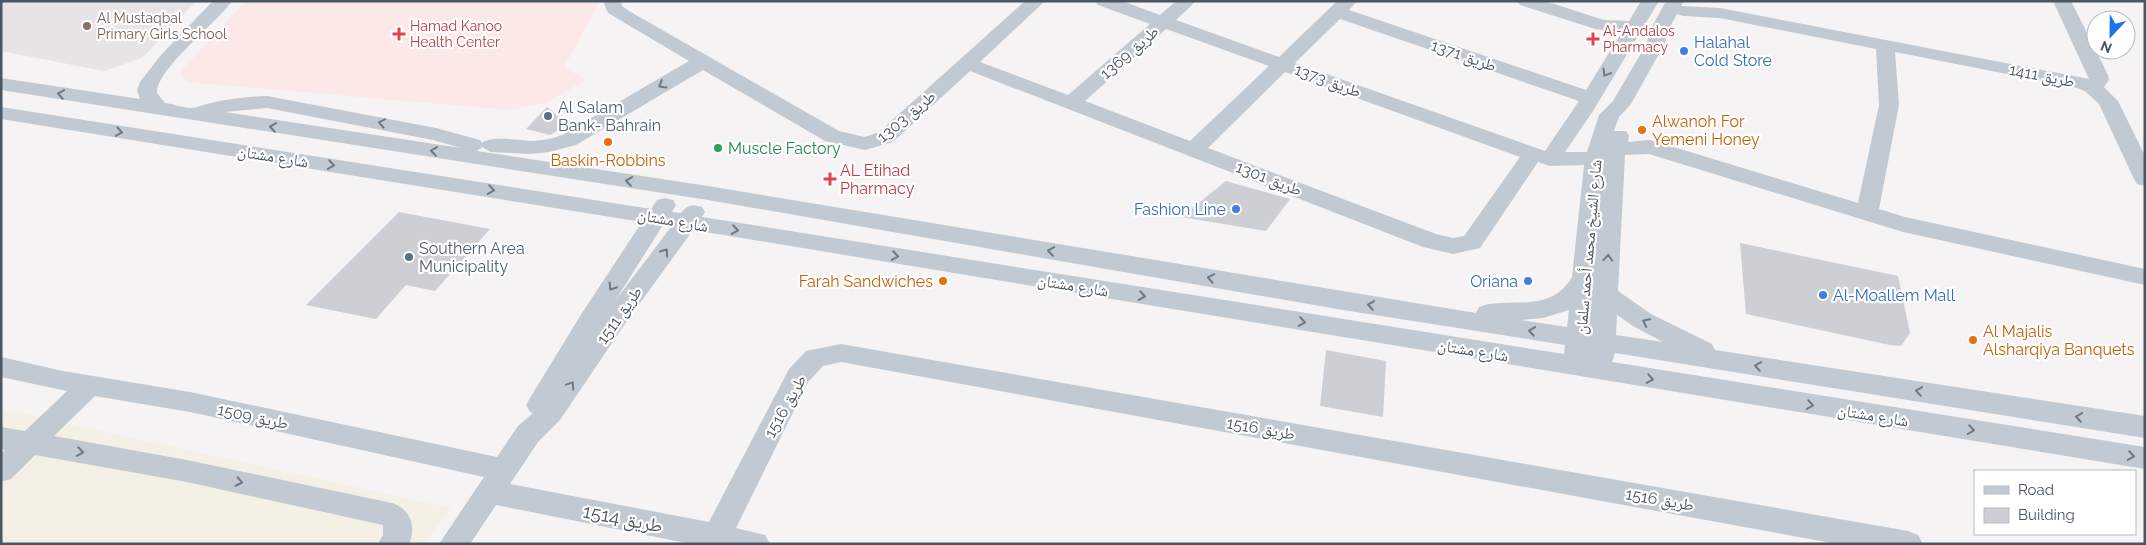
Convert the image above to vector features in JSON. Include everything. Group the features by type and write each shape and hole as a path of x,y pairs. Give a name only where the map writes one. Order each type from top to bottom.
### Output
{"street":[{"path":"91,98 124,88 153,74 223,1"},
{"name":"طريق 1303","path":"612,1 614,9 832,136 858,144 872,144 886,137 1036,1"},
{"name":"طريق 1373","path":"1104,1 1542,157"},
{"name":"طريق 1369","path":"1071,102 1187,1"},
{"path":"1526,1 1602,25 1616,32 1630,34"},
{"name":"طريق 1301","path":"966,63 1431,241 1453,246 1472,242 1587,104 1650,1"},
{"path":"2062,1 2098,74 2099,80 2092,87"},
{"name":"طريق 1411","path":"1686,3 1720,13 2064,79 2092,87 2108,101 2145,179"},
{"name":"شارع الشيخ محمد أحمد سلمان","path":"1602,371 1591,340 1583,279 1592,188 1604,148 1656,43 1671,31 1686,3"},
{"name":"طريق 1371","path":"1194,149 1342,6 1587,104"},
{"path":"1867,214 1889,105 1884,45"},
{"path":"471,144 538,148 554,146 569,140 704,60"},
{"path":"153,74 147,90 153,104 160,109"},
{"name":"شارع مشتان","path":"1,84 708,193 1343,301 2145,427"},
{"path":"188,114 242,103 267,102 436,134 471,144 511,163"},
{"path":"1587,104 1593,127 1604,148"},
{"path":"1621,112 1635,136 1650,147"},
{"name":"شارع مشتان","path":"1,113 657,216 1575,367 2145,458"},
{"path":"1542,157 1604,148 1650,147 1867,214 2145,277"},
{"name":"شارع الشيخ محمد أحمد سلمان","path":"1575,367 1591,340 1606,295 1604,148"},
{"path":"1542,157 1592,188"},
{"name":"طريق 1511","path":"528,434 530,423 542,401 657,216 677,189"},
{"name":"طريق 1511","path":"454,544 528,434 551,413 613,322 708,193"},
{"path":"1456,318 1496,311 1515,312 1557,306 1573,295 1583,279"},
{"path":"1606,295 1642,320 1720,360"},
{"name":"طريق 1516","path":"717,536 798,376 815,358 841,353 1908,544"},
{"name":"طريق 1509","path":"1,367 190,402 498,481"},
{"path":"1,471 32,444 90,385"},
{"path":"1,438 187,471 392,515 399,525 397,538 393,544"},
{"name":"طريق 1514","path":"498,481 755,544"}],"shaded area":[{"name":"Al Mustaqbal Primary Girls School","path":"1,1 196,1 142,58 104,71 1,51"},
{"name":"Hamad Kanoo Health Center","path":"246,1 600,1 564,67 586,80 547,102 511,110 187,82 180,72"}],"sand":[{"path":"1,409 451,508 424,544 1,544"}],"building":[{"name":"Al Salam Bank- Bahrain","path":"547,107 568,125 550,135 526,129"},
{"name":"Fashion Line","path":"1226,181 1290,199 1266,231 1181,217"},
{"name":"Southern Area Municipality","path":"399,212 490,229 435,291 406,285 376,319 306,305"},
{"name":"Al-Moallem Mall","path":"1740,243 1898,276 1910,333 1901,346 1890,345 1746,314"},
{"path":"1326,350 1386,361 1383,417 1320,406"}],"place":[{"name":"Al Mustaqbal Primary Girls School","path":"87,26"},
{"name":"Hamad Kanoo Health Center","path":"399,34"},
{"name":"Al-Andalos Pharmacy","path":"1593,39"},
{"name":"Halahal Cold Store","path":"1684,51"},
{"name":"Al Salam Bank- Bahrain","path":"548,116"},
{"name":"Alwanoh For Yemeni Honey","path":"1642,130"},
{"name":"Baskin-Robbins","path":"608,142"},
{"name":"Muscle Factory","path":"718,148"},
{"name":"AL Etihad Pharmacy","path":"830,179"},
{"name":"Fashion Line","path":"1236,209"},
{"name":"Southern Area Municipality","path":"409,257"},
{"name":"Farah Sandwiches","path":"943,281"},
{"name":"Oriana","path":"1528,281"},
{"name":"Al-Moallem Mall","path":"1823,295"},
{"name":"Al Majalis Alsharqiya Banquets","path":"1973,340"}]}
